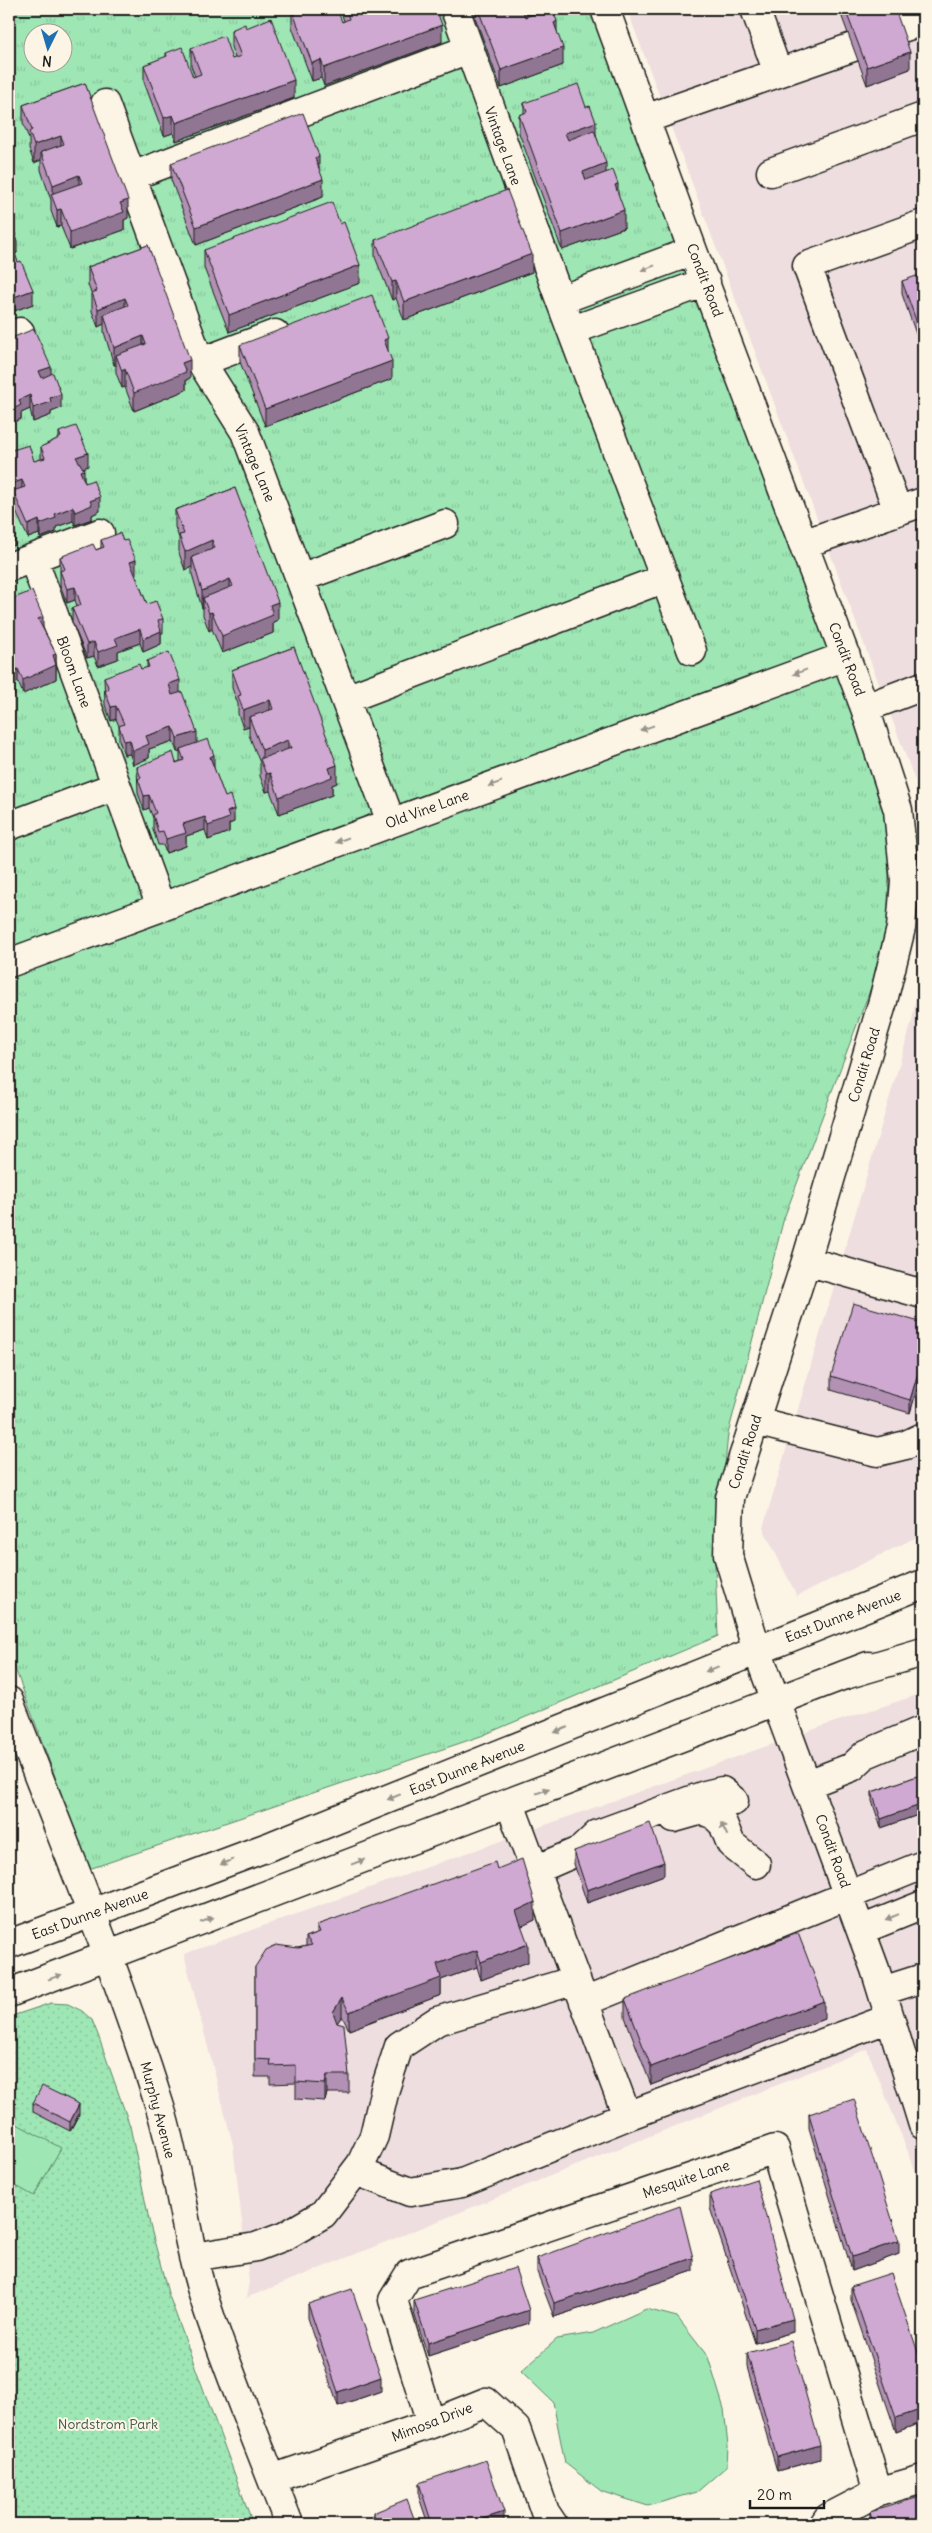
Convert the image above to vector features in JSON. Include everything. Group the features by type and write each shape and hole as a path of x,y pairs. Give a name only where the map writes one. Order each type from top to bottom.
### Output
{"main road":[{"name":"Vintage Lane","path":"455,9 560,300 573,330 692,651"},
{"name":"Condit Road","path":"605,9 693,251 846,656 898,810 905,880 901,928 883,1001 806,1261 730,1498 728,1555 757,1650 849,1894 890,2018 917,2082 923,2125"},
{"path":"755,9 778,73"},
{"path":"896,30 923,21"},
{"path":"644,119 853,47"},
{"path":"132,176 469,49"},
{"name":"Vintage Lane","path":"105,104 201,362 245,432 391,822"},
{"path":"771,172 923,117"},
{"path":"898,511 807,266 923,224"},
{"path":"560,300 693,251"},
{"path":"573,330 706,282"},
{"path":"201,362 299,325"},
{"path":"803,544 923,502"},
{"path":"300,578 445,524"},
{"name":"Bloom Lane","path":"100,533 21,563 116,786 162,907"},
{"path":"346,699 666,578"},
{"name":"Old Vine Lane","path":"9,963 846,656"},
{"path":"865,708 923,686"},
{"path":"9,826 116,786"},
{"path":"806,1261 923,1294"},
{"path":"755,1421 876,1452 906,1445 923,1437"},
{"name":"East Dunne Avenue","path":"9,1944 273,1845 923,1584"},
{"path":"9,1994 923,1645"},
{"path":"845,1675 923,1652"},
{"name":"Murphy Avenue","path":"9,1701 92,1913 161,2110 193,2257 206,2307 288,2524"},
{"path":"808,1784 852,1767 866,1754 923,1730"},
{"path":"581,1850 598,1834 705,1795 722,1791 734,1802"},
{"path":"510,1804 627,2116"},
{"path":"535,1870 581,1850 690,1812 702,1810 714,1815 723,1824 730,1844 756,1864"},
{"path":"193,2257 256,2247 285,2236 324,2214 356,2171 374,2136 385,2089 399,2046 437,2021 580,1991 849,1894 923,1865"},
{"path":"861,1930 922,1908"},
{"path":"882,1991 923,1978"},
{"path":"356,2171 410,2192 462,2183 627,2116 890,2018"},
{"name":"Mesquite Lane","path":"431,2424 393,2300 409,2274 775,2149 878,2492"},
{"name":"Mimosa Drive","path":"272,2479 431,2424 486,2402 516,2429 545,2512 553,2524"},
{"path":"824,2524 828,2518 878,2492 923,2479"}],"shaded area":[{"path":"627,9 923,9 923,802"},
{"path":"923,952 923,1534 797,1596 763,1528 912,1021"},
{"path":"923,1693 923,2190 867,2049 246,2298 249,2282 233,2145 184,1954 826,1725"}],"green space":[{"path":"20,9 593,9 891,795 887,945 784,1218 728,1434 715,1566 718,1636 481,1736 89,1869 9,1652 9,13"},
{"name":"Nordstrom Park","path":"51,2003 68,2004 82,2011 92,2020 98,2035 130,2126 150,2225 168,2293 253,2524 9,2524 9,2017"},
{"path":"17,2124 61,2148 34,2196 9,2182 9,2139"},
{"path":"646,2309 677,2317 708,2357 724,2409 728,2446 727,2466 697,2492 648,2506 601,2491 565,2463 553,2402 521,2371 557,2339 593,2333"}],"building":[{"path":"337,9 342,22 349,19 346,9 436,9 442,25 324,68 321,60 312,63 292,10"},
{"path":"478,9 522,9 525,17 552,9 557,21 554,23 563,48 501,70"},
{"path":"845,9 895,9 910,52 867,67"},
{"path":"271,18 294,80 176,123 173,115 164,118 144,65 167,56 166,53 182,47 193,77 201,74 191,48 224,36 232,59 241,56 231,30 245,24 246,28"},
{"path":"85,83 128,200 120,203 124,212 70,232 61,209 57,210 51,194 82,183 79,175 53,185 41,152 64,144 61,136 34,145 29,132 32,130 23,105"},
{"path":"578,84 586,107 590,106 596,122 565,133 568,140 594,130 606,163 583,172 586,180 613,170 618,184 615,185 624,210 562,233 519,115 527,112 524,103"},
{"path":"303,113 319,156 315,158 323,179 196,227 171,163"},
{"path":"507,190 532,254 404,302 396,281 392,282 375,240"},
{"path":"332,202 340,224 344,222 360,265 229,315 204,250"},
{"path":"11,222 17,239 9,241 9,223"},
{"path":"148,245 190,360 182,363 186,372 134,393 125,369 122,371 116,355 146,344 143,336 114,348 104,314 128,305 125,298 98,309 92,293 97,291 88,267"},
{"path":"9,252 14,252 18,262 21,261 33,290 14,297 9,285"},
{"path":"922,274 923,278 923,340 902,281"},
{"path":"372,295 388,338 384,340 392,361 265,409 240,345"},
{"path":"34,329 51,367 39,371 42,378 53,373 61,394 50,398 51,402 33,408 30,395 19,400 21,405 9,411 9,339"},
{"path":"76,426 88,453 76,457 84,470 80,471 85,483 93,480 100,497 90,501 92,505 75,512 73,507 55,514 56,518 40,524 39,520 28,525 13,491 25,487 22,480 11,484 9,478 9,460 11,459 9,451 29,445 34,461 45,458 41,447 61,437 59,432"},
{"path":"235,488 278,602 270,605 273,615 222,636 212,612 209,613 203,598 233,586 230,579 202,591 192,557 215,548 212,540 185,552 179,535 184,534 175,510"},
{"path":"9,515 15,532 9,534"},
{"path":"120,533 123,541 127,540 136,560 130,562 147,604 156,601 163,619 158,620 161,631 143,639 140,629 115,638 118,645 98,652 94,642 87,644 72,608 81,605 75,587 67,589 60,571 65,569 60,557 93,544 96,550 104,547 101,540"},
{"path":"32,591 43,617 38,619 56,654 53,655 56,665 23,680 18,669 10,672 14,682 9,685 9,610 12,609 9,600"},
{"path":"294,647 337,765 329,768 332,777 279,797 270,773 266,774 260,759 291,748 288,740 262,750 249,717 273,709 270,700 243,710 238,696 241,695 232,670"},
{"path":"169,652 180,680 169,684 172,695 182,692 197,732 177,738 173,727 146,736 149,744 133,751 130,740 124,741 119,726 124,724 116,706 111,707 105,691 109,689 104,677 139,664 141,669 149,667 147,661"},
{"path":"208,739 214,755 210,757 225,797 230,795 234,809 227,812 229,818 208,826 205,817 183,824 186,833 166,839 163,831 158,832 153,815 156,813 149,795 144,796 138,779 141,778 137,767 173,752 176,763 184,760 180,749"},
{"path":"853,1303 923,1323 923,1356 910,1400 831,1376"},
{"path":"923,1774 923,1804 881,1819 872,1792"},
{"path":"923,1809 923,1824 918,1811"},
{"path":"650,1823 664,1862 587,1890 574,1851"},
{"path":"522,1859 535,1902 516,1911 528,1944 481,1962 477,1950 437,1964 441,1978 349,2012 342,1998 333,2012 337,2023 344,2025 349,2075 327,2075 325,2084 296,2082 296,2065 270,2066 271,2060 255,2059 255,1967 266,1950 276,1945 298,1948 312,1945 306,1937 320,1932 317,1925 495,1862 497,1869"},
{"path":"798,1933 824,2001 651,2067 625,1999"},
{"path":"42,2086 79,2104 70,2122 33,2103"},
{"path":"854,2099 899,2241 852,2257 809,2114"},
{"path":"756,2179 793,2319 755,2329 710,2194"},
{"path":"680,2206 693,2258 554,2303 537,2258"},
{"path":"515,2268 529,2310 428,2343 414,2300"},
{"path":"891,2273 923,2367 923,2409 896,2418 851,2286"},
{"path":"352,2289 381,2377 338,2392 308,2304"},
{"path":"791,2341 820,2445 777,2457 747,2353"},
{"path":"486,2460 504,2512 467,2524 432,2524 419,2483"},
{"path":"923,2496 923,2524 873,2524 870,2512"},
{"path":"407,2499 416,2524 377,2524 373,2513"}]}
